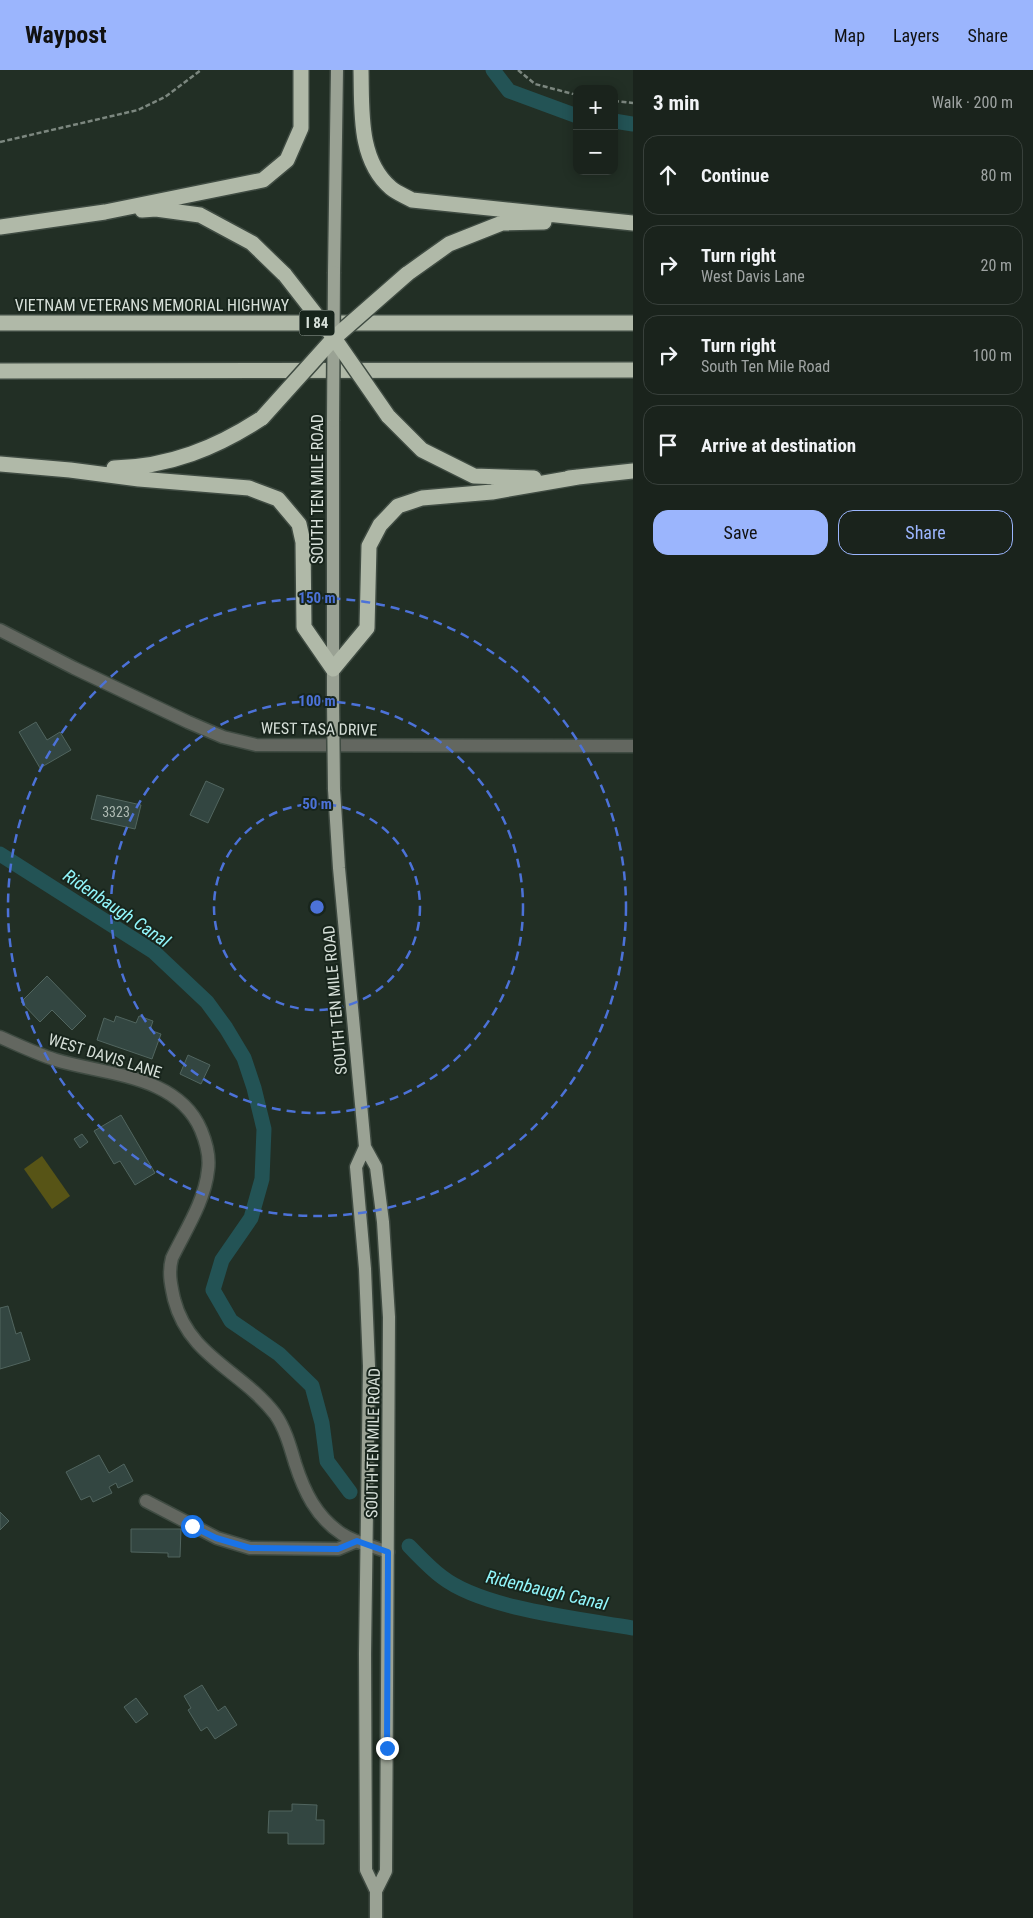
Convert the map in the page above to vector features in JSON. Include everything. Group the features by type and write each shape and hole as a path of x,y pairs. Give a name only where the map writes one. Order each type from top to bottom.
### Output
{"highway":[{"path":"0,227 105,212 263,180 287,160 301,128 301,70"},
{"path":"361,70 362,122 365,142 374,169 391,188 412,200 598,221 633,223"},
{"path":"105,212 156,210 200,215 252,243 286,275 334,338 388,416 422,450 474,476 578,477"},
{"path":"70,470 134,468 184,457 228,440 262,418 334,338 407,274 449,244 502,223 598,221"},
{"name":"VIETNAM VETERANS MEMORIAL HIGHWAY","path":"0,323 633,323"},
{"path":"0,370 633,370"},
{"path":"0,464 70,470 139,479 248,488 278,499 299,524 303,542 304,627 333,669 367,628 369,546 380,525 398,506 422,498 492,492 578,477 633,471"}],"main road":[{"name":"SOUTH TEN MILE ROAD","path":"337,70 333,422 334,789 339,868 365,1148 376,1167 383,1222 390,1366 386,1871 376,1891"},
{"name":"SOUTH TEN MILE ROAD","path":"365,1148 356,1167 368,1316 367,1515 362,1542 366,1870 376,1891 376,1918"},
{"path":"366,1748 387,1748"}],"street":[{"name":"WEST TASA DRIVE","path":"0,630 74,668 188,722 223,737 256,745 633,746"},
{"name":"WEST DAVIS LANE","path":"0,1037 55,1060 141,1081 174,1096 196,1117 208,1153 208,1170 198,1204 172,1258 170,1267 170,1282 179,1318 202,1350 250,1387 275,1415 287,1437 304,1491 314,1508 342,1534 362,1542 388,1548"},
{"path":"146,1501 216,1538 250,1548 338,1549 362,1542"}],"path":[{"path":"0,142 138,110 165,97 201,70"},
{"path":"518,70 535,84 573,94"},
{"path":"618,102 633,104"}],"shaded area":[{"path":"42,1156 70,1196 52,1209 24,1169"}],"building":[{"path":"36,722 47,740 60,732 71,750 40,768 19,732"},
{"path":"206,781 224,789 208,823 190,815"},
{"path":"97,795 141,805 135,829 91,819"},
{"path":"47,976 86,1016 72,1030 52,1010 40,1022 21,1002"},
{"path":"116,1016 136,1023 139,1016 153,1021 150,1030 161,1034 152,1059 97,1040 104,1018 114,1022"},
{"path":"188,1055 210,1065 201,1084 180,1074"},
{"path":"121,1115 155,1173 135,1185 120,1161 114,1164 94,1131"},
{"path":"82,1134 88,1142 80,1148 74,1139"},
{"path":"8,1306 16,1334 21,1332 30,1360 0,1369 0,1308"},
{"path":"99,1455 109,1473 124,1464 133,1481 118,1488 116,1483 109,1487 112,1493 93,1502 90,1496 81,1500 66,1472"},
{"path":"0,1512 9,1521 0,1530"},
{"path":"131,1529 181,1529 180,1557 168,1557 168,1553 131,1552"},
{"path":"202,1685 218,1711 225,1706 237,1725 215,1739 207,1727 201,1731 188,1710 191,1708 184,1696"},
{"path":"136,1698 148,1714 136,1723 124,1707"},
{"path":"292,1804 317,1805 316,1820 324,1820 324,1844 288,1844 288,1833 268,1833 269,1811 292,1811"}],"waterway":[{"path":"493,70 509,91 573,115"},
{"path":"618,122 633,124"},
{"name":"Ridenbaugh Canal","path":"0,854 154,952 207,1002 226,1028 244,1058 264,1129 262,1179 251,1218 222,1260 213,1290 231,1321 279,1354 312,1386 322,1423 327,1461 350,1492"},
{"name":"Ridenbaugh Canal","path":"409,1546 442,1577 460,1588 482,1597 533,1611 633,1628"}],"route":[{"path":"192,1526 216,1538 250,1548 338,1549 357,1541 388,1552 387,1748"}]}
